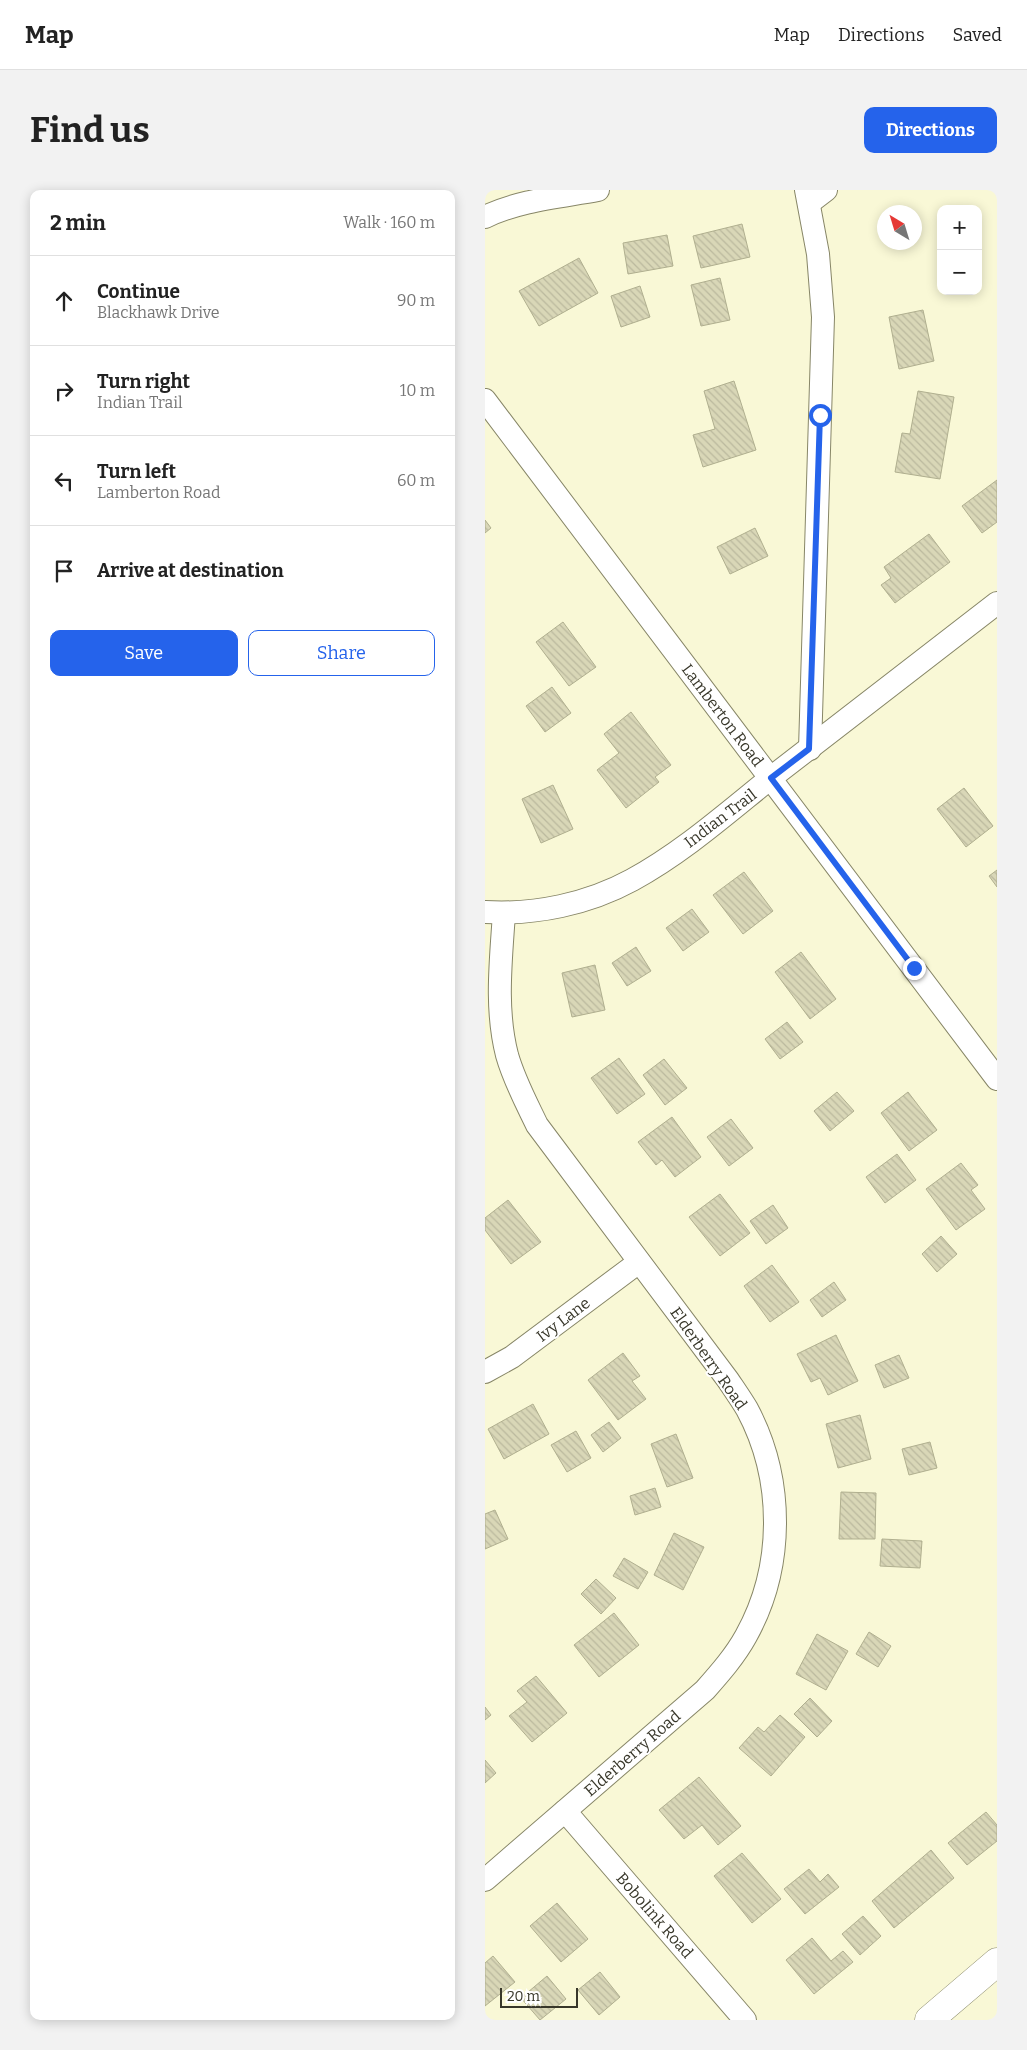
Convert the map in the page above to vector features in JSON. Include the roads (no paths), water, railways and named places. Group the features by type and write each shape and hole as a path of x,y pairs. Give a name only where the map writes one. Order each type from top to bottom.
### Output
{"street":[{"path":"485,217 497,211 532,202 598,190"},
{"path":"809,749 823,317 814,194"},
{"name":"Lamberton Road","path":"485,400 997,1079"},
{"name":"Indian Trail","path":"495,912 548,909 591,898 631,881 668,857 997,603"},
{"name":"Elderberry Road","path":"485,1880 705,1690 727,1664 746,1635 763,1600 770,1574 775,1532 773,1488 764,1450 747,1409 728,1380 537,1125 519,1090 507,1054 500,1014 500,974 495,912"},
{"name":"Ivy Lane","path":"485,1372 512,1358 639,1262"},
{"name":"Bobolink Road","path":"565,1811 745,2020"},
{"path":"929,2020 997,1962"}]}
